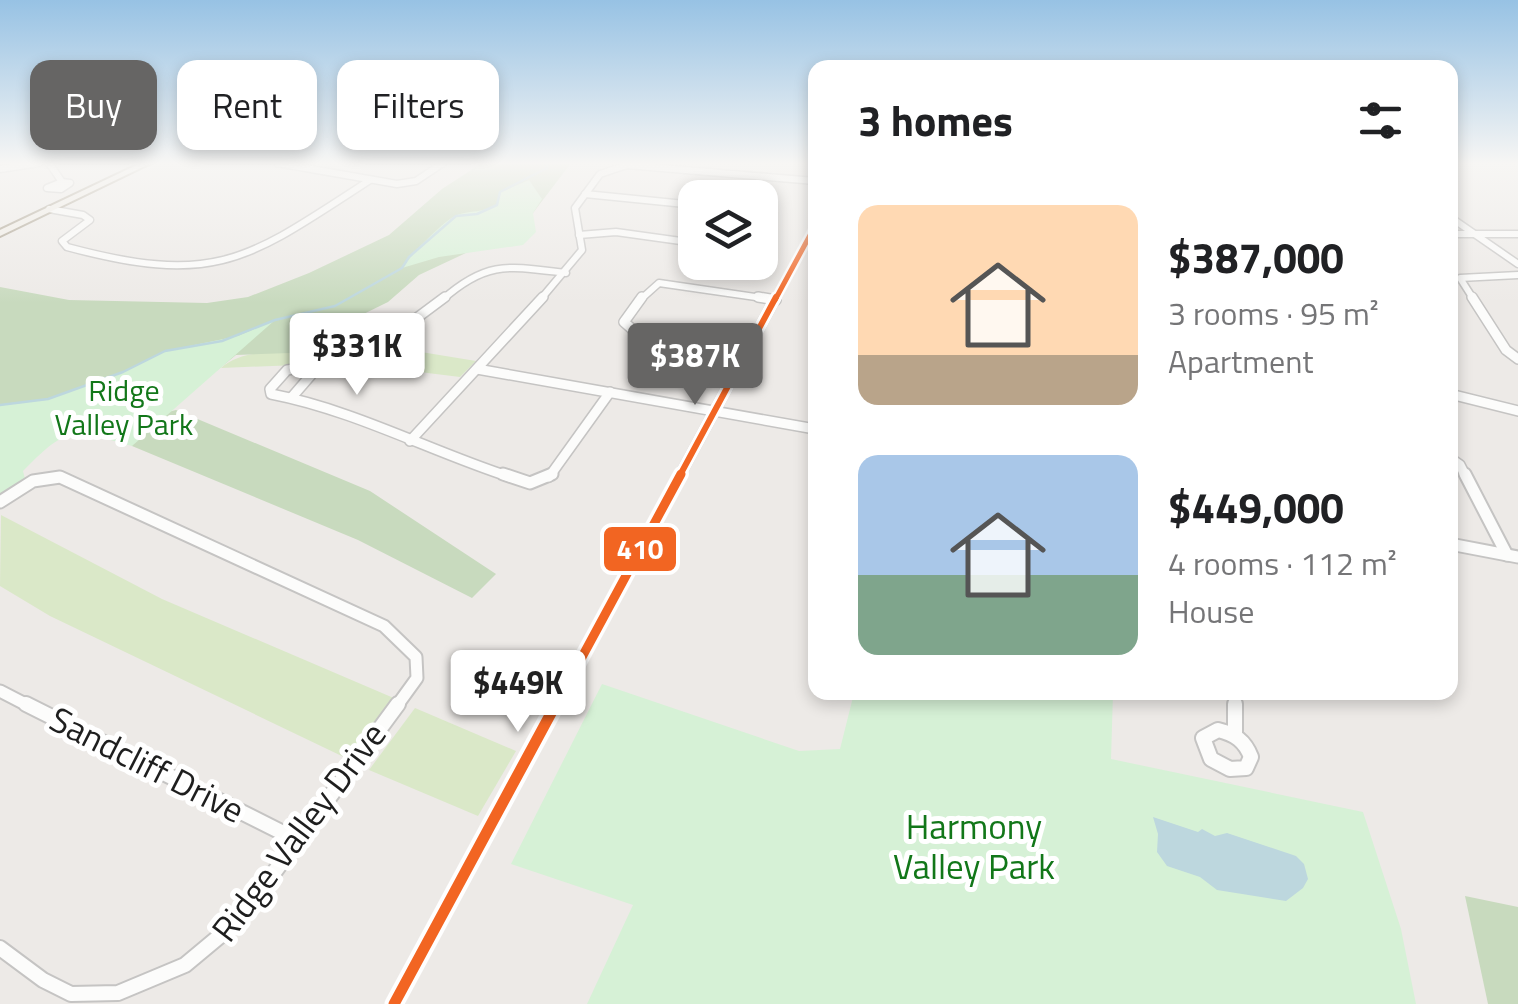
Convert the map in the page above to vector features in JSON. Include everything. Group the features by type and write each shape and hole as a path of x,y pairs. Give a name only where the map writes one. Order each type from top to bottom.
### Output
{"main road":[{"path":"0,233 47,210"}],"street":[{"path":"52,210 90,220 62,242 67,247 163,265 198,267 259,249 322,210"},
{"path":"410,441 581,255 574,210"},
{"path":"1458,223 1518,264"},
{"path":"579,236 620,232 678,241"},
{"path":"1458,234 1518,234"},
{"path":"394,1004 808,239"},
{"path":"402,329 425,316 470,274 512,267 566,273"},
{"path":"1518,275 1466,274 1460,278 1506,350 1518,359"},
{"path":"749,349 632,329 624,322 649,288 659,284 776,300"},
{"path":"292,397 311,375 310,368 288,370 270,390 275,396 292,397 509,477 541,482 553,473 610,392"},
{"path":"477,369 808,428"},
{"path":"1458,396 1518,411"},
{"path":"1458,464 1512,556"},
{"name":"Ridge Valley Drive","path":"0,502 32,481 60,477 384,626 416,657 418,678 216,946 182,970 142,989 103,998 70,994 0,948"},
{"path":"1458,546 1512,556"},
{"name":"Sandcliff Drive","path":"0,691 294,840"},
{"path":"1235,700 1235,734"}],"green space":[{"path":"418,210 535,210 468,252 419,275 388,302 327,332 311,347 290,353 236,355 164,413 176,410 370,491 496,574 472,598 358,540 132,446 120,427 0,423 0,287 69,300 207,303 248,297 389,235"},
{"path":"535,210 536,232 523,245 439,257 402,268 427,239 462,213"},
{"name":"Ridge Valley Park","path":"275,320 132,446 83,434 61,438 23,471 25,479 0,495 0,405 48,399 123,372 165,351 238,336"},
{"path":"311,347 415,351 476,361 460,377 347,363 221,368 252,354"},
{"path":"1,515 162,599 396,699 348,759 50,616 0,586"},
{"name":"Harmony Valley Park","path":"602,684 799,751 840,749 852,700 1113,700 1111,759 1363,812 1401,929 1416,1004 587,1004 633,905 511,864"},
{"path":"415,708 516,751 478,816 369,770"},
{"path":"1465,896 1518,907 1518,1004 1488,1004"}],"water":[{"path":"1153,817 1215,836 1227,833 1296,856 1304,864 1308,879 1286,901 1217,890 1200,877 1167,866 1157,852 1158,834"}],"waterway":[{"path":"0,405 48,399 123,372 165,351 222,341 275,320 335,306 402,268 409,257 456,216 486,210"}],"transit line":[{"name":"410","path":"394,1004 808,239"}]}
